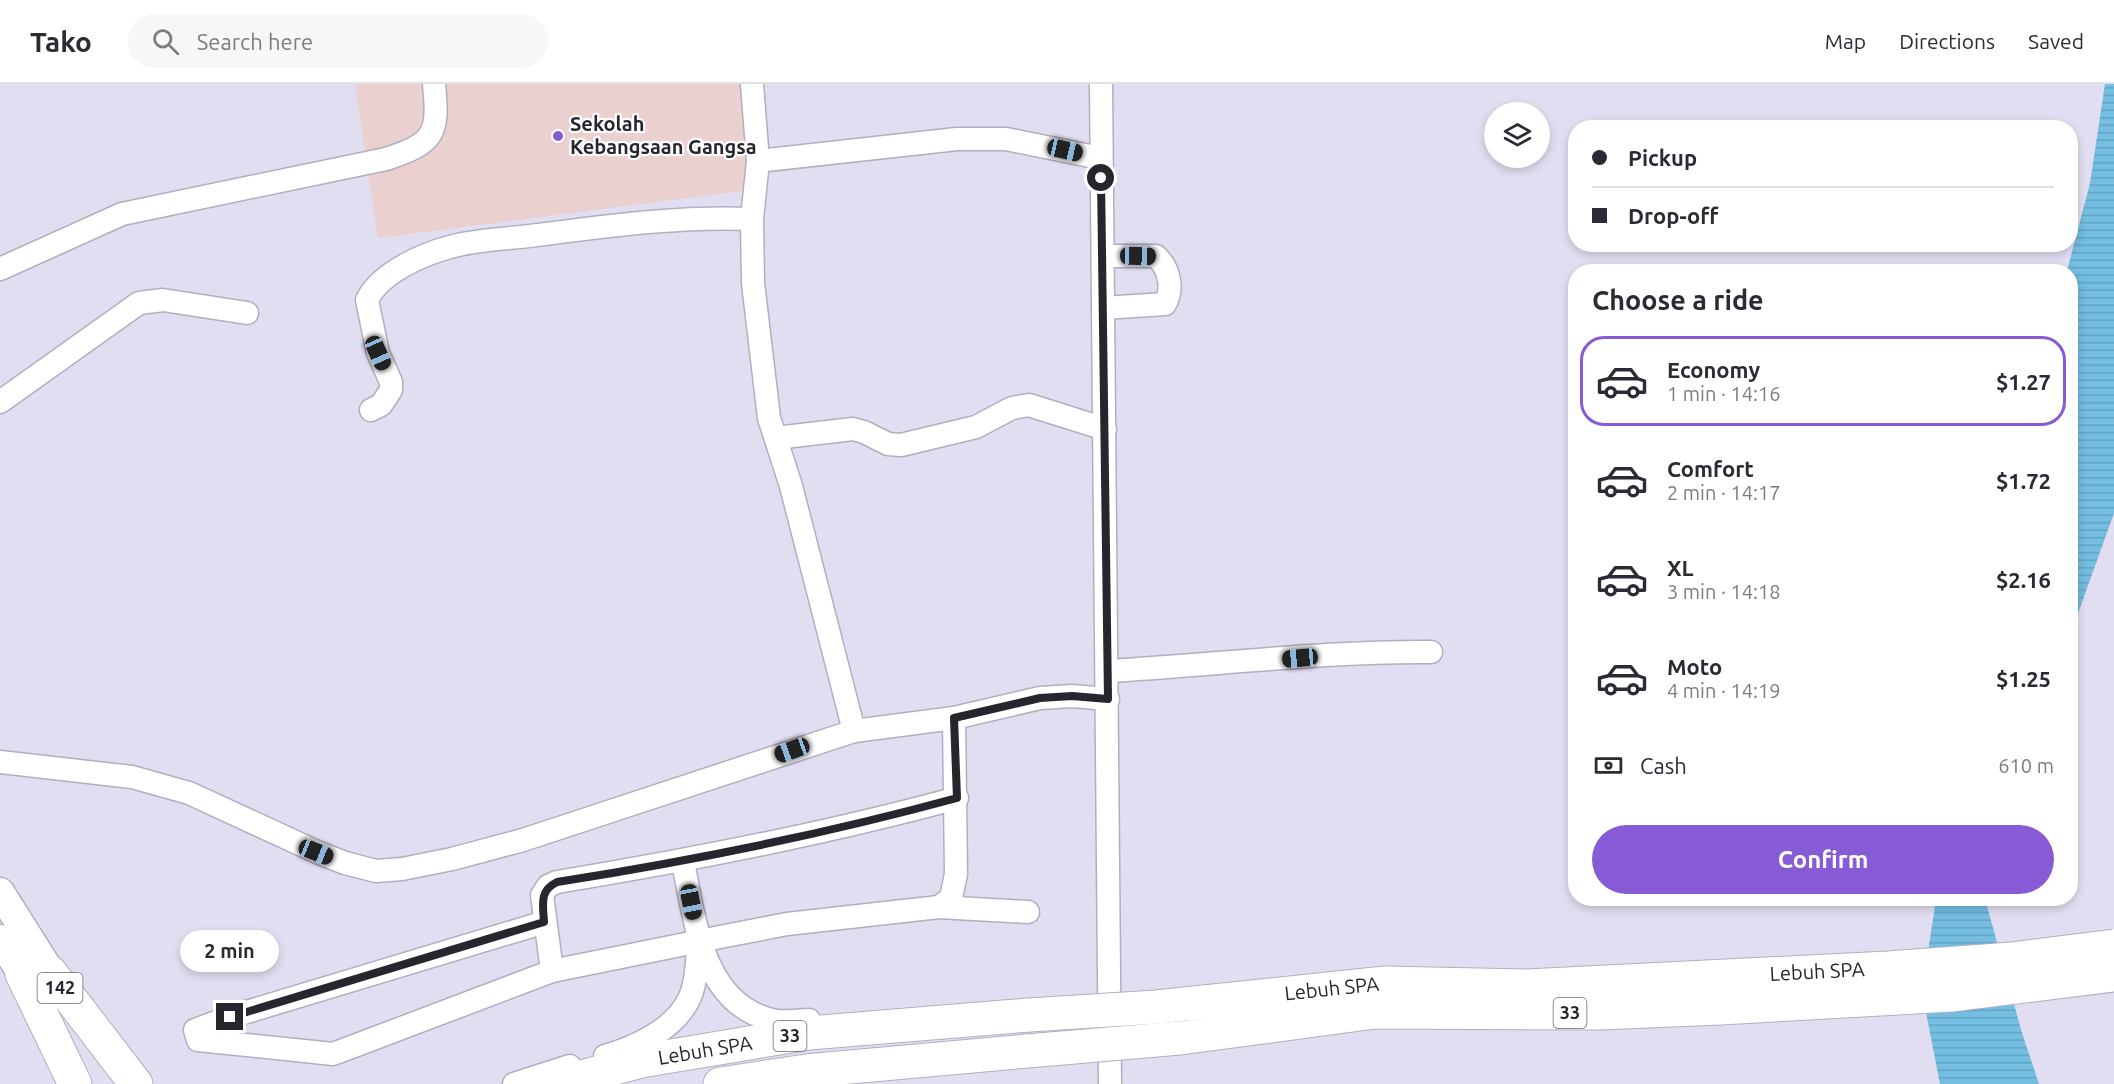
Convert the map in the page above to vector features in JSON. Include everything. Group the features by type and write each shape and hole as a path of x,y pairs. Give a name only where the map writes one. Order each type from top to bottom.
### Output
{"highway":[{"name":"Lebuh SPA","path":"556,1084 641,1061 808,1033 1156,1006 1385,983 1527,986 1831,971 2013,959 2114,946"},
{"path":"24,972 75,1084"},
{"path":"24,972 136,1084"},
{"name":"Lebuh SPA","path":"720,1084 806,1071 1180,1038 1375,1012 1600,1013 1721,1008 1951,995 2114,975"}],"main road":[{"name":"142","path":"0,892 24,972 91,1084"},
{"name":"142","path":"0,939 24,972 121,1084"}],"street":[{"path":"0,269 122,214 406,153 422,143 433,131 437,118 434,84"},
{"path":"752,84 759,161 752,219 753,283 769,418 791,486 854,731"},
{"path":"1101,84 1110,1084"},
{"path":"759,161 957,139 1006,139 1100,158"},
{"path":"371,410 381,405 391,390 391,382 378,353 368,300 378,286 398,270 451,246 708,217 752,219"},
{"path":"1103,256 1156,256 1166,266 1170,294 1165,304 1103,308"},
{"path":"0,402 139,303 163,300 247,313"},
{"path":"776,438 853,429 888,444 902,445 976,427 1012,408 1029,405 1105,429"},
{"path":"1108,671 1371,652 1431,652"},
{"path":"0,762 132,777 189,793 316,852 376,871 402,869 452,859 523,840 854,731 954,718 1040,698 1072,696 1108,699"},
{"path":"939,907 951,898 954,888 957,798 954,718"},
{"path":"552,971 542,895 548,886 557,882 683,862 896,815 957,798"},
{"path":"683,862 699,942 722,988 737,1003 757,1016 779,1021 905,1014 939,1022"},
{"path":"544,922 201,1027 195,1030 198,1040 333,1054 552,971 787,924 939,907 1028,912"},
{"path":"514,1084 620,1052 651,1037 674,1019 689,998 696,974 699,942"},
{"path":"792,1084 863,1066"}],"shaded area":[{"name":"Sekolah Kebangsaan Gangsa","path":"355,84 747,84 758,189 378,238"}],"water":[{"path":"2105,84 2114,84 2114,513 2078,614 2078,264 2069,264 2072,252 2078,252 2078,229 2090,183"},
{"path":"1935,906 1987,906 2022,1033 2039,1084 1940,1084 1922,992"}],"place":[{"name":"Sekolah Kebangsaan Gangsa","path":"558,136"}],"route":[{"path":"230,1017 544,922 542,895 548,886 557,882 683,862 896,815 957,798 954,718 1040,698 1072,696 1108,699 1101,178"}]}
